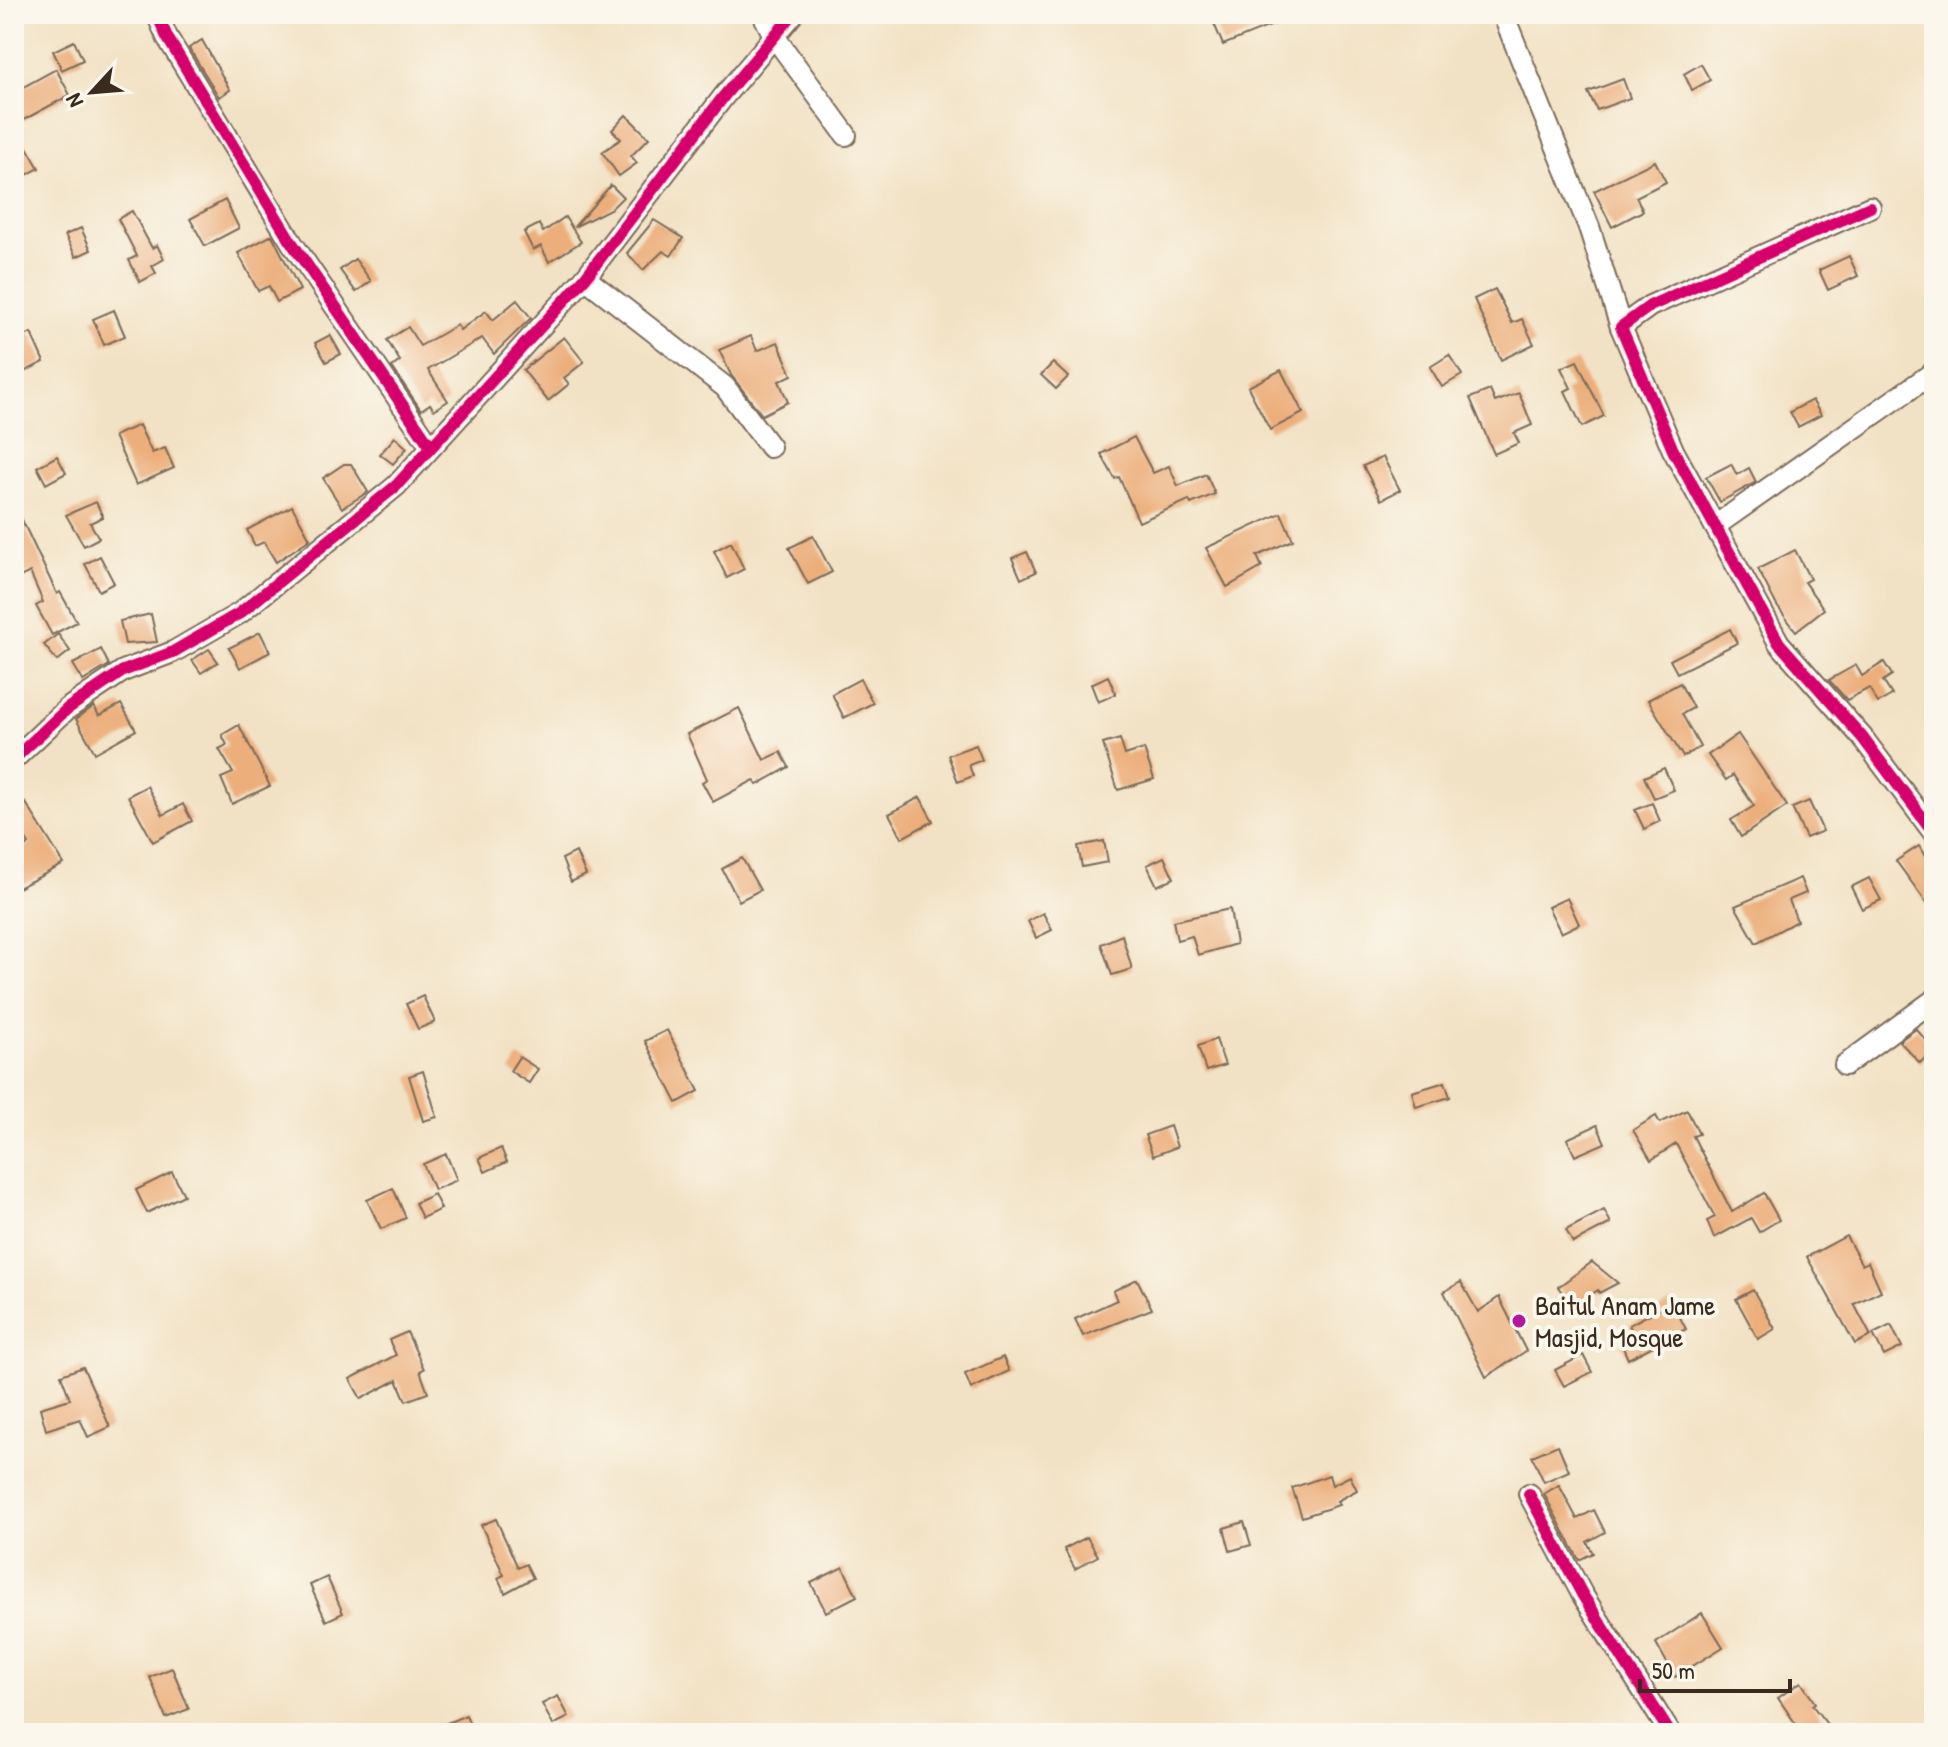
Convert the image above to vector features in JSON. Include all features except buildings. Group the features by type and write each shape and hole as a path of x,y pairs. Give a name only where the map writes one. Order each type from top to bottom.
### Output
{"street":[{"path":"157,14 167,37 292,243 431,447"},
{"path":"763,14 774,36 846,135"},
{"path":"14,759 67,709 123,671 173,652 240,613 396,486 585,278 793,14"},
{"path":"1503,14 1589,227 1621,327 1673,450 1779,643 1862,737 1934,833"},
{"path":"1621,327 1650,306 1870,207"},
{"path":"585,278 725,387 770,447"},
{"path":"1715,526 1934,372"},
{"path":"1845,1065 1934,1000"},
{"path":"1529,1494 1582,1594 1670,1733"}],"cycle path":[{"path":"157,14 167,37 292,243 431,447"},
{"path":"14,759 67,709 123,671 173,652 240,613 396,486 585,278 724,96 793,14"},
{"path":"1870,207 1650,306 1621,327 1673,450 1779,643 1862,737 1934,833"},
{"path":"1529,1494 1582,1594 1670,1733"}],"place":[{"name":"Baitul Anam Jame Masjid, Mosque","path":"1519,1321"}]}
